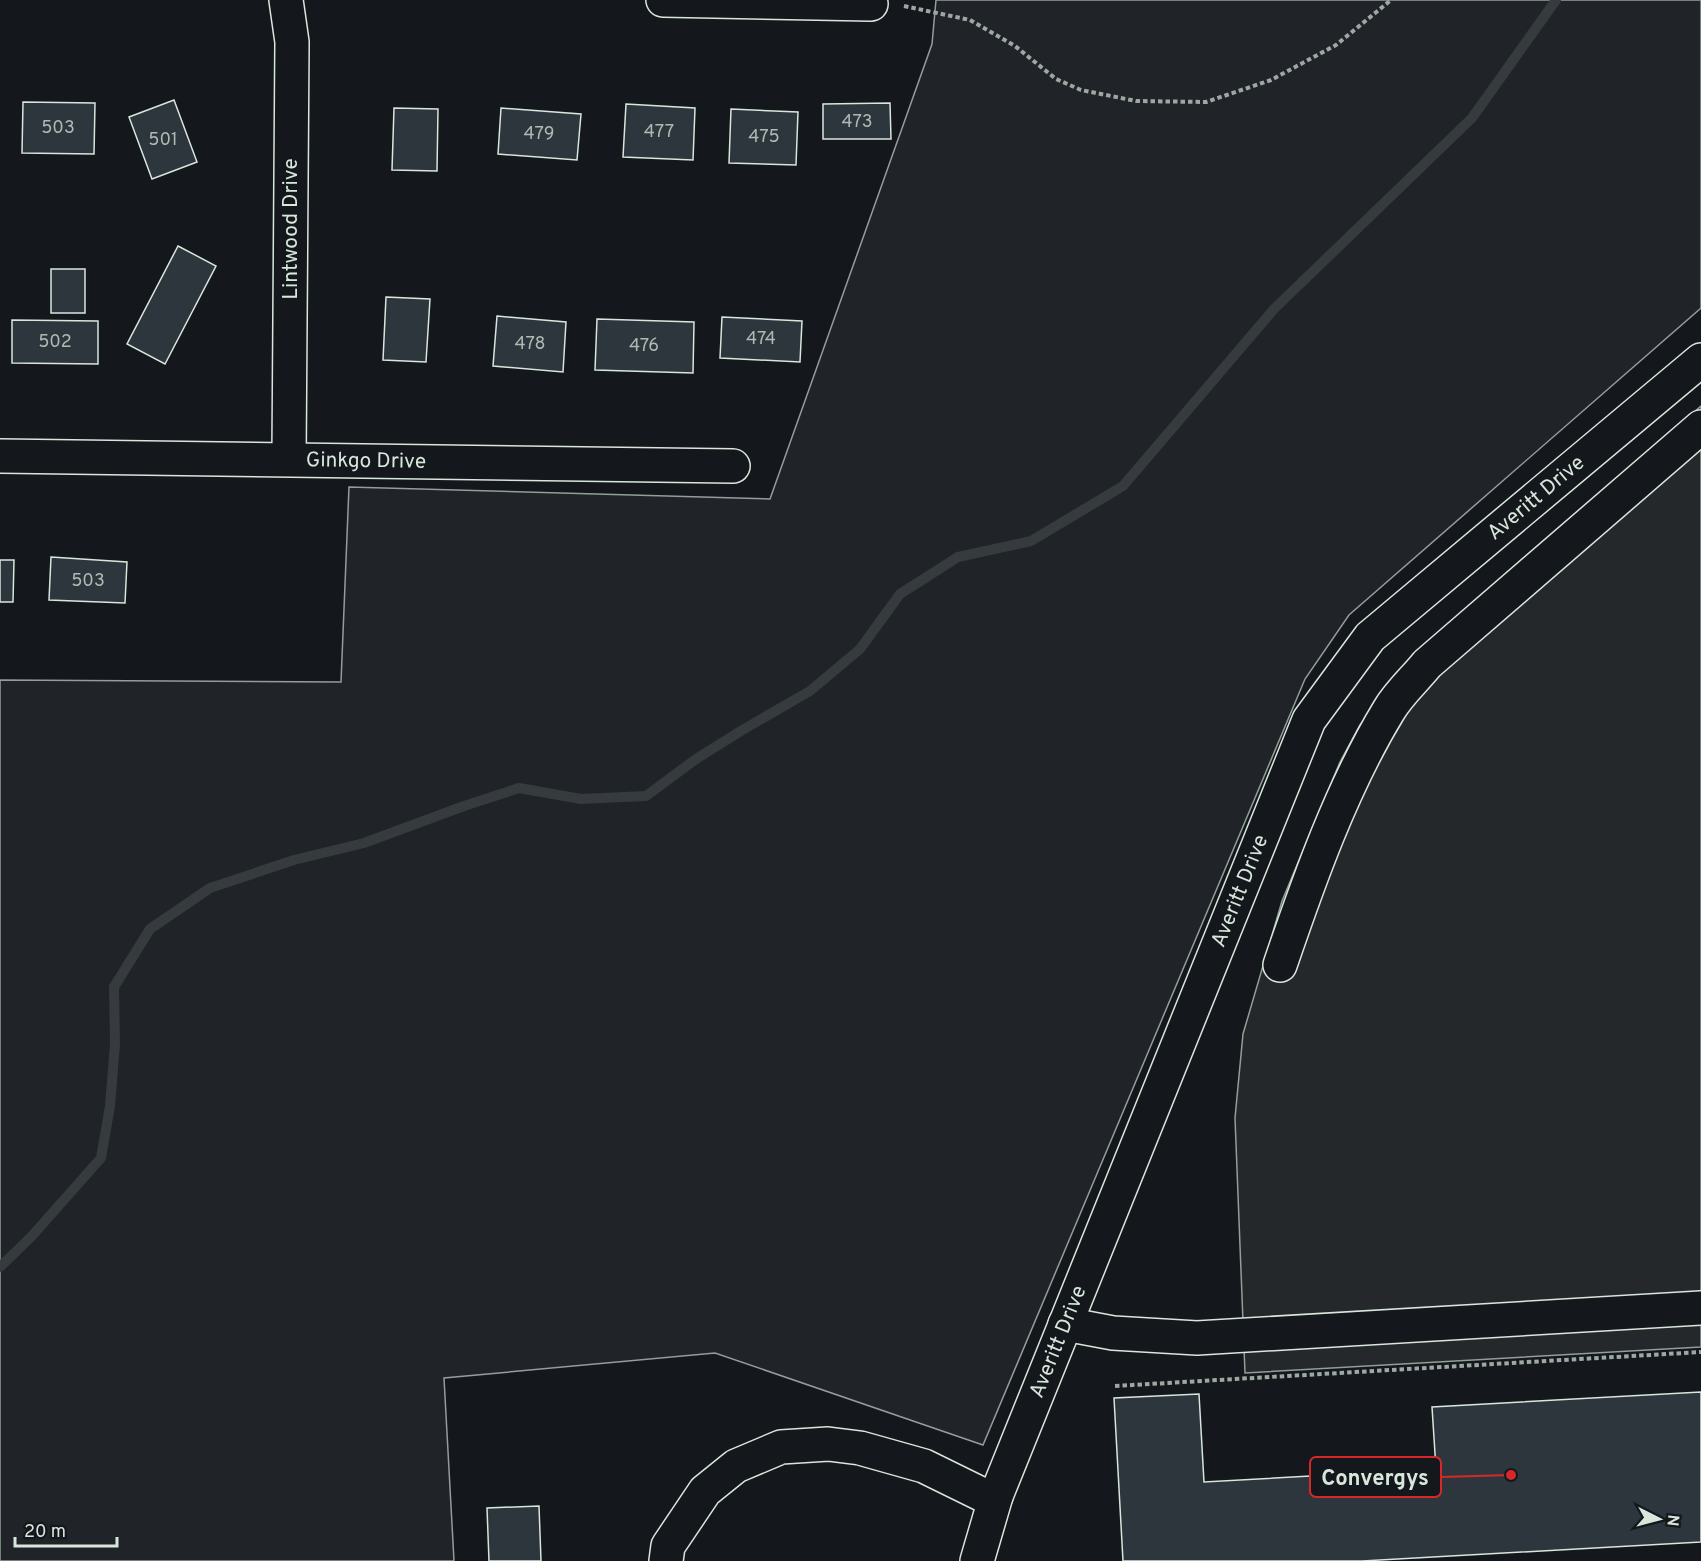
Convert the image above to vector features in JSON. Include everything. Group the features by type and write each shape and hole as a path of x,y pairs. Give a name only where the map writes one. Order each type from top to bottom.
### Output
{"street":[{"name":"Lintwood Drive","path":"286,0 292,42 289,459"},
{"path":"663,0 871,4"},
{"name":"Averitt Drive","path":"977,1561 996,1496 1309,720 1370,637 1701,360"},
{"path":"1280,965 1308,882 1362,758 1391,708 1427,664 1701,427"},
{"name":"Ginkgo Drive","path":"0,456 733,466"},
{"path":"1065,1324 1113,1333 1197,1338 1701,1308"},
{"path":"666,1561 668,1546 705,1491 736,1466 781,1447 828,1444 860,1448 924,1466 983,1495 996,1496"}],"path":[{"path":"871,4 912,6 970,20 1016,46 1056,79 1082,90 1136,101 1206,102 1271,80 1336,45 1391,0"},
{"path":"1115,1386 1701,1352"}],"shaded area":[{"path":"936,0 1701,0 1701,308 1349,615 1305,679 983,1445 715,1353 444,1378 454,1561 0,1561 0,680 341,682 349,487 770,499 932,44"},
{"path":"1701,406 1701,1347 1245,1373 1235,1118 1243,1034 1282,901 1340,762 1360,725 1403,670"}],"building":[{"path":"174,100 197,162 152,179 129,117"},
{"path":"23,102 95,103 94,154 22,153"},
{"path":"890,103 891,139 823,139 823,104"},
{"path":"626,104 695,108 693,160 623,157"},
{"path":"394,108 438,109 437,171 392,170"},
{"path":"501,108 581,114 577,160 498,154"},
{"path":"731,109 798,112 796,165 729,163"},
{"path":"178,246 216,266 165,364 127,344"},
{"path":"51,269 85,269 85,313 51,313"},
{"path":"386,297 430,299 426,362 383,360"},
{"path":"497,316 566,322 563,372 493,366"},
{"path":"722,317 802,321 800,362 720,358"},
{"path":"597,319 694,322 693,373 595,370"},
{"path":"12,320 98,321 98,364 12,363"},
{"path":"51,557 127,562 125,603 49,600"},
{"path":"0,560 14,560 13,602 0,602"},
{"path":"1701,1392 1701,1542 1362,1561 1123,1561 1114,1398 1199,1394 1204,1482 1436,1469 1432,1407"},
{"path":"539,1506 541,1561 489,1561 487,1508"}],"waterway":[{"path":"0,1267 31,1237 101,1158 110,1106 115,1044 114,987 150,929 210,888 294,860 364,843 519,788 581,799 646,796 696,759 810,691 860,649 900,594 958,557 1031,541 1123,486 1274,309 1472,118 1556,0"}],"place":[{"name":"Convergys","path":"1511,1475"}]}
